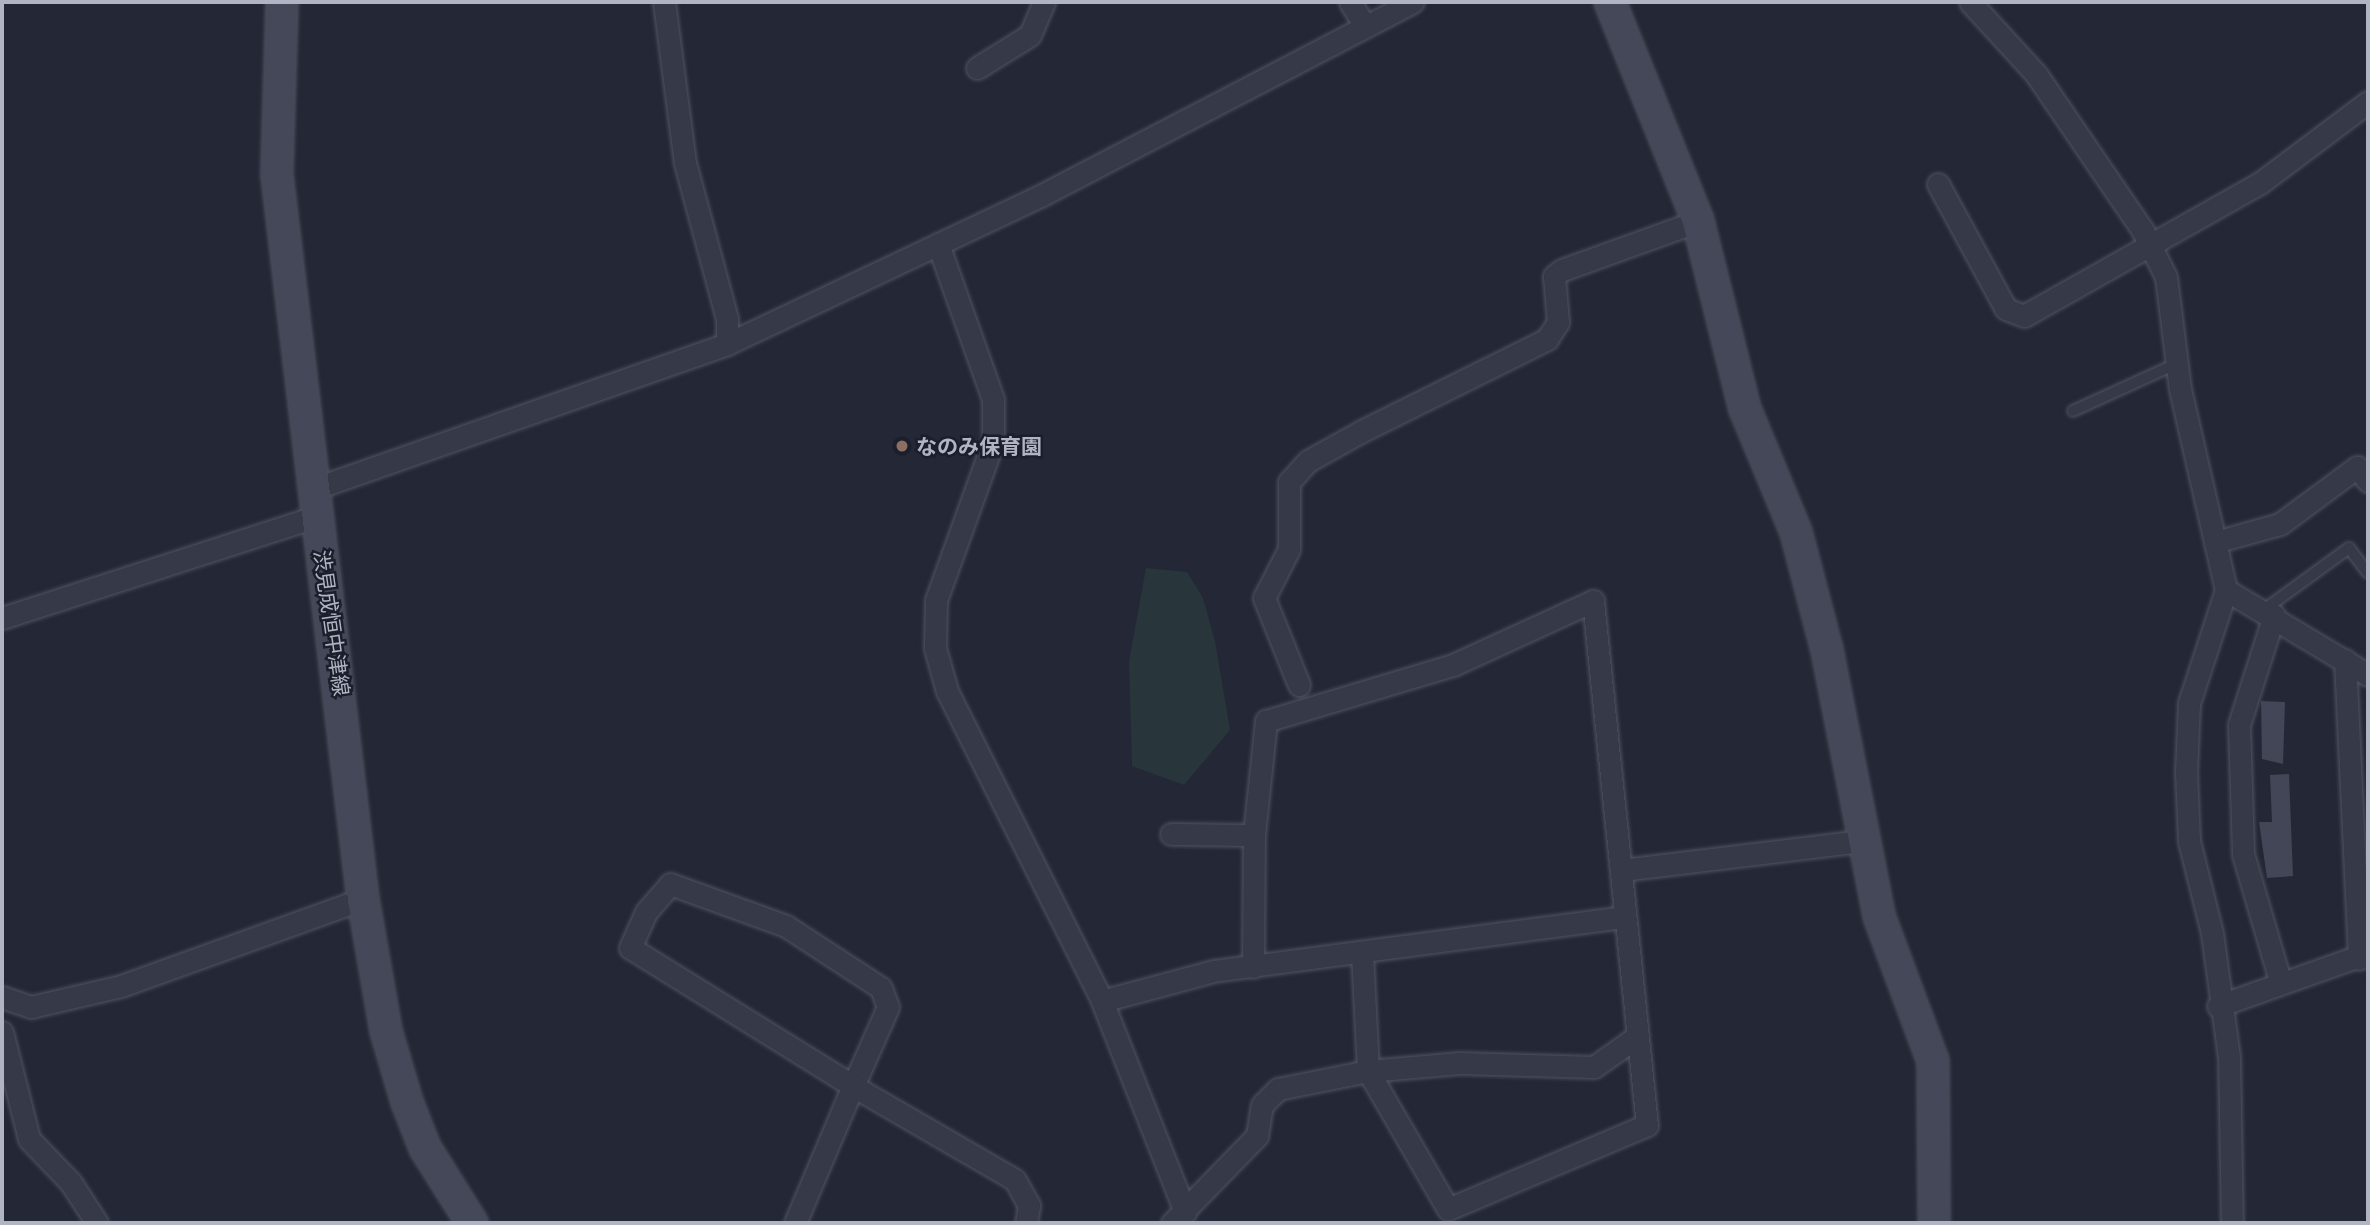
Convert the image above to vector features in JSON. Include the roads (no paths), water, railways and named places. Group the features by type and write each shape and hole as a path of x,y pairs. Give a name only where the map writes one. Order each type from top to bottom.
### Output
{"street":[{"name":"渋見成恒中津線","path":"282,2 277,175 363,899 386,1031 407,1102 425,1148 472,1223"},
{"path":"664,2 685,163 716,270 727,344"},
{"path":"977,68 1030,35 1044,2"},
{"path":"1350,2 1363,23"},
{"path":"2,618 317,502 727,344 938,244 1363,23 1413,2"},
{"path":"1610,2 1698,221 1745,409 1800,545 1879,916 1933,1061 1934,1223"},
{"path":"1970,2 2036,74 2151,246 2166,277 2176,364 2226,590 2187,714 2189,841 2212,933 2218,1006 2229,1057 2232,1223"},
{"path":"1938,184 2006,309 2017,316 2151,246 2260,183 2368,102"},
{"path":"1299,685 1264,598 1289,549 1289,482 1308,461 1360,432 1547,339 1558,322 1554,276 1562,270 1698,221"},
{"path":"938,244 983,355 993,410 993,442 936,600 935,648 947,691 1102,1001 1179,1217 1257,1136 1262,1105 1279,1089 1368,1071 1460,1063 1594,1067 1635,1038"},
{"path":"2216,542 2280,524 2357,467 2368,481"},
{"path":"2226,590 2270,612 2368,675"},
{"path":"1253,967 1254,835 1266,721 1453,664 1593,601 1622,870 1623,917 1635,1038 1647,1125 1448,1209 1368,1071 1362,954"},
{"path":"2270,612 2239,725 2243,854 2281,984"},
{"path":"2218,1006 2364,956 2345,660"},
{"path":"1171,834 1254,835"},
{"path":"1622,870 1863,841"},
{"path":"795,1223 853,1086 888,1007 881,988 774,920 682,884 658,892 631,948 853,1086 1015,1180 1029,1205 1026,1223"},
{"path":"2,997 31,1007 121,986 363,899"},
{"path":"1102,1001 1253,967 1623,917"},
{"path":"2,1032 29,1139 71,1182 97,1223"}],"lane":[{"path":"2073,411 2176,364"},
{"path":"2270,612 2349,548 2368,573"}],"place":[{"name":"なのみ保育園","path":"902,446"}]}
